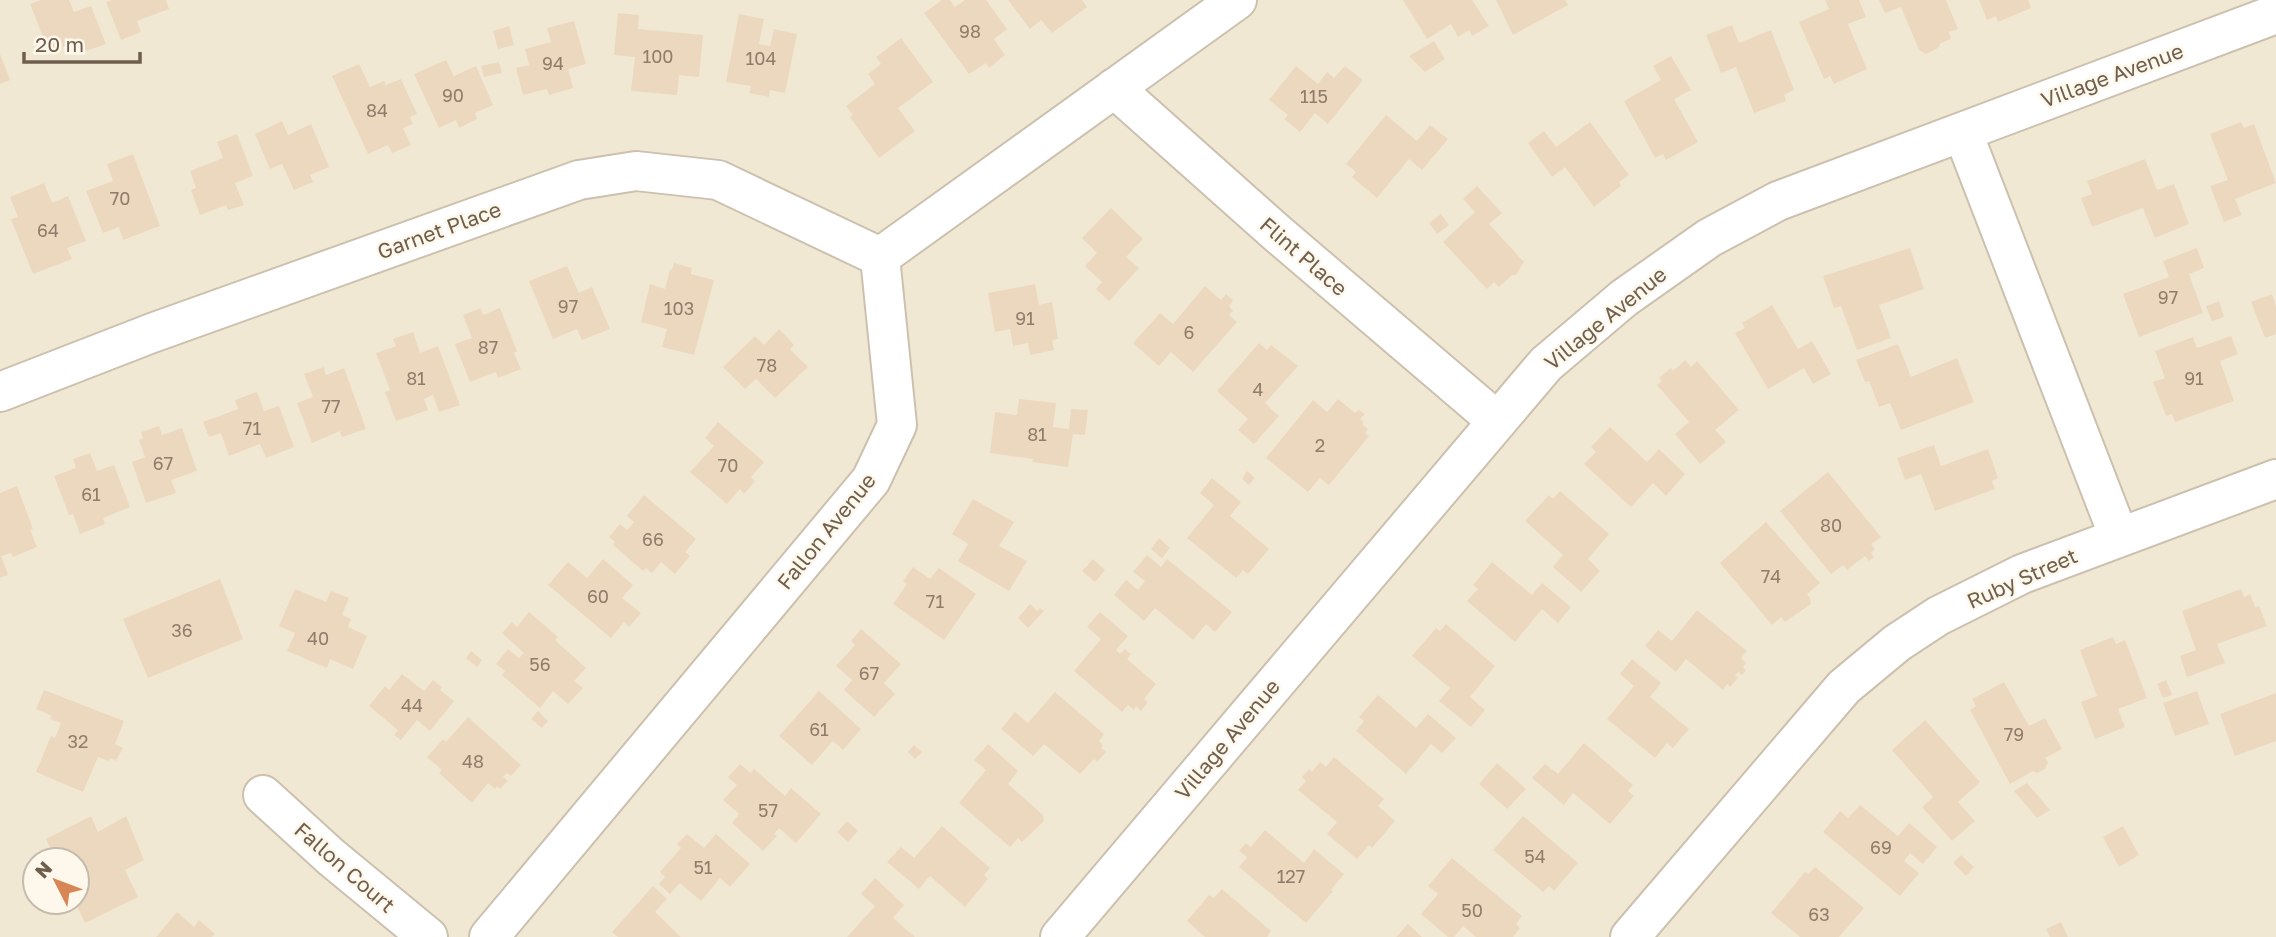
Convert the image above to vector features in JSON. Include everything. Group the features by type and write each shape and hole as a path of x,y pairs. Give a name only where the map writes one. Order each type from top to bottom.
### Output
{"street":[{"path":"880,257 1237,0"},
{"name":"Village Avenue","path":"1060,937 1545,364 1624,298 1709,238 1777,201 2276,14"},
{"name":"Flint Place","path":"1114,88 1278,234 1497,421"},
{"path":"1963,133 2119,537"},
{"name":"Garnet Place","path":"0,392 152,333 579,180 636,171 718,180 880,257"},
{"name":"Fallon Avenue","path":"489,937 871,480 897,425 880,257"},
{"name":"Ruby Street","path":"1630,937 1844,687 1897,643 1938,616 2022,574 2276,479"},
{"name":"Fallon Court","path":"263,795 331,857 428,937"}],"shaded area":[{"path":"0,0 2276,0 2276,937 0,937"}],"building":[{"path":"41,0 69,0 74,12 91,6 106,44 86,51 81,40 49,52 30,4"},
{"path":"166,0 169,9 137,21 141,32 121,40 106,2"},
{"path":"942,0 950,0 955,7 965,0 986,0 1007,29 994,39 1005,55 989,68 986,63 969,74 924,13"},
{"path":"1008,0 1082,0 1087,7 1052,33 1041,20 1030,29"},
{"path":"1403,0 1472,0 1489,26 1472,36 1469,30 1458,37 1451,24 1427,39"},
{"path":"1496,0 1565,0 1568,5 1513,35"},
{"path":"1825,0 1859,0 1866,17 1848,24 1867,69 1834,84 1830,76 1824,79 1799,22 1829,9"},
{"path":"1879,0 1946,0 1958,29 1949,32 1951,39 1926,54 1919,50 1901,7 1885,13"},
{"path":"1979,0 2028,0 2031,8 1998,22 1996,16 1987,20"},
{"path":"618,13 639,15 638,29 703,35 699,77 679,75 677,95 631,91 635,57 614,55"},
{"path":"739,14 764,19 759,44 770,46 774,29 797,34 785,93 770,90 769,97 749,93 751,86 726,82"},
{"path":"574,21 586,64 568,69 573,88 549,95 547,89 523,95 516,68 529,65 525,49 551,42 547,28"},
{"path":"1732,25 1739,43 1771,30 1794,90 1784,95 1786,101 1754,113 1736,67 1721,73 1706,35"},
{"path":"509,26 514,45 498,49 493,31"},
{"path":"901,38 933,82 898,108 915,131 879,158 850,117 853,115 846,106 875,84 868,74 881,64 876,57"},
{"path":"1434,41 1445,59 1425,72 1409,56"},
{"path":"0,54 10,80 0,84"},
{"path":"1671,56 1691,90 1674,99 1698,142 1666,160 1663,154 1655,158 1624,101 1661,80 1653,66"},
{"path":"446,60 454,76 476,66 493,105 475,113 477,119 459,128 456,120 439,128 414,74"},
{"path":"499,62 502,73 484,77 481,66"},
{"path":"359,64 370,87 384,81 386,85 401,79 417,114 410,117 413,124 403,128 411,145 392,153 388,145 368,154 332,76"},
{"path":"1296,66 1318,84 1327,72 1334,78 1345,66 1363,80 1328,124 1315,113 1300,132 1284,119 1288,115 1269,100"},
{"path":"1386,115 1417,141 1430,125 1448,139 1422,170 1409,159 1377,198 1352,177 1356,172 1346,164"},
{"path":"282,121 288,135 311,124 329,167 310,175 313,182 294,190 282,164 270,169 255,134"},
{"path":"1590,122 1629,175 1619,182 1621,186 1594,207 1565,167 1552,177 1528,143 1544,131 1556,147"},
{"path":"2241,122 2244,128 2254,124 2276,183 2235,199 2242,215 2224,222 2210,186 2228,180 2210,134"},
{"path":"237,134 253,176 235,183 244,205 228,210 226,205 200,215 191,190 196,188 190,171 223,158 217,142"},
{"path":"133,154 160,226 123,240 119,227 103,233 86,191 113,181 107,164"},
{"path":"2145,159 2157,190 2174,184 2189,224 2155,238 2143,208 2092,227 2081,198 2092,194 2087,181"},
{"path":"44,183 52,203 68,196 86,241 67,248 72,259 33,274 11,219 18,217 10,197"},
{"path":"1477,186 1502,213 1489,224 1524,262 1516,275 1512,275 1499,287 1494,282 1487,289 1443,242 1475,212 1463,199"},
{"path":"1111,208 1143,239 1126,257 1139,268 1109,301 1096,289 1102,282 1085,266 1097,253 1082,238"},
{"path":"1441,214 1449,225 1437,234 1429,223"},
{"path":"1910,248 1924,289 1879,305 1891,338 1857,350 1841,306 1834,308 1823,276"},
{"path":"2197,248 2204,268 2189,274 2203,313 2139,337 2123,294 2169,277 2163,261"},
{"path":"674,263 692,268 691,274 714,280 694,355 662,347 667,329 641,322 650,284 665,289"},
{"path":"567,266 579,293 592,287 610,329 582,340 577,329 553,339 529,281"},
{"path":"1035,284 1039,305 1052,302 1058,339 1052,340 1054,350 1030,355 1028,343 1013,346 1010,329 995,332 988,293"},
{"path":"1205,286 1221,300 1226,294 1233,300 1229,306 1233,311 1229,315 1237,322 1193,372 1171,352 1159,366 1133,343 1160,313 1173,324"},
{"path":"2272,294 2276,306 2276,334 2265,338 2251,302"},
{"path":"2219,301 2224,317 2212,321 2206,306"},
{"path":"1772,305 1798,349 1812,341 1831,374 1813,384 1804,368 1768,389 1735,333 1745,328 1742,323"},
{"path":"481,308 483,315 500,308 521,369 498,378 496,372 470,382 455,344 472,338 463,315"},
{"path":"779,329 794,345 790,349 808,367 775,398 756,379 745,389 723,367 755,336 764,345"},
{"path":"413,332 420,353 438,346 460,405 439,412 433,395 424,399 428,410 396,421 385,392 390,390 376,353 396,346 393,339"},
{"path":"2231,336 2238,354 2220,361 2234,401 2175,422 2172,414 2166,416 2153,382 2165,378 2155,351 2193,337 2197,348"},
{"path":"1259,343 1267,350 1271,345 1298,366 1265,403 1279,416 1254,444 1238,430 1248,419 1217,391"},
{"path":"1898,344 1911,377 1957,358 1974,402 1901,430 1890,403 1879,407 1869,381 1865,382 1856,360"},
{"path":"1685,360 1691,367 1697,361 1739,410 1715,430 1726,442 1700,464 1675,434 1689,422 1657,385 1662,381 1659,378 1671,368 1673,371"},
{"path":"324,367 326,375 344,368 366,429 342,437 340,431 312,443 297,403 313,397 304,374"},
{"path":"257,392 264,411 279,406 294,447 266,458 260,444 229,456 221,433 209,437 203,422 238,409 235,400"},
{"path":"1019,399 1056,403 1053,427 1069,429 1071,409 1088,410 1085,435 1073,434 1068,467 990,453 995,412 1017,415"},
{"path":"1338,399 1355,413 1359,410 1365,414 1360,419 1368,429 1365,433 1369,436 1329,485 1320,478 1308,492 1266,458 1313,400 1327,412"},
{"path":"718,422 764,462 751,477 755,481 744,494 740,489 727,504 690,472 714,446 705,438"},
{"path":"159,426 162,435 182,428 197,471 171,480 176,493 146,503 132,462 145,457 139,440 143,438 141,432"},
{"path":"1610,427 1647,462 1659,449 1685,474 1666,496 1653,483 1631,507 1584,464 1596,452 1591,447"},
{"path":"1934,445 1941,466 1988,449 1998,478 1992,481 1995,489 1935,511 1921,474 1905,480 1897,458"},
{"path":"90,453 97,471 114,465 130,507 103,518 105,524 80,534 73,514 69,515 54,476 76,468 73,459"},
{"path":"1247,471 1255,478 1249,485 1242,479"},
{"path":"1828,472 1881,537 1871,544 1875,549 1871,553 1874,557 1869,561 1865,556 1847,570 1843,565 1831,574 1780,511"},
{"path":"1212,478 1241,502 1230,516 1269,549 1248,574 1243,570 1236,578 1187,538 1214,505 1200,493"},
{"path":"17,486 37,547 13,557 11,553 1,556 8,575 0,578 0,493"},
{"path":"1560,491 1609,534 1588,559 1600,571 1581,592 1553,567 1563,555 1525,521 1549,495 1553,499"},
{"path":"644,495 696,539 685,552 690,556 675,574 661,562 652,573 646,568 643,571 613,545 615,542 609,537 620,524 627,530 634,522 627,516"},
{"path":"973,499 1014,522 999,546 1027,561 1009,591 958,561 968,544 952,534"},
{"path":"1766,522 1820,583 1807,594 1811,604 1785,622 1781,617 1772,625 1720,563"},
{"path":"1159,538 1170,548 1162,558 1151,549"},
{"path":"1147,555 1161,567 1167,559 1232,612 1215,632 1206,624 1193,640 1155,608 1144,621 1114,595 1126,580 1138,590 1145,581 1133,572"},
{"path":"603,559 633,585 622,598 641,613 629,627 624,622 611,638 548,585 568,562 587,578"},
{"path":"1093,559 1105,570 1095,582 1082,571"},
{"path":"1492,562 1532,595 1542,583 1571,607 1558,623 1542,609 1515,642 1467,601 1478,589 1473,585"},
{"path":"913,567 930,579 939,568 976,594 944,640 893,604 907,584 903,581"},
{"path":"220,579 243,639 148,678 123,619"},
{"path":"295,589 326,602 331,591 349,598 342,615 351,619 348,627 367,636 353,669 330,659 327,668 287,651 295,633 279,626"},
{"path":"2241,589 2244,597 2250,594 2255,607 2259,606 2267,626 2217,644 2225,663 2187,677 2180,656 2196,650 2182,611"},
{"path":"1030,604 1037,611 1040,608 1044,611 1028,628 1018,618"},
{"path":"1697,610 1747,651 1741,658 1746,663 1743,667 1746,670 1742,675 1738,672 1735,675 1738,678 1730,687 1727,684 1723,690 1686,659 1676,672 1645,646 1658,630 1672,641"},
{"path":"529,612 558,637 555,640 586,668 574,681 583,688 568,704 553,691 540,708 502,675 505,671 496,664 508,649 519,658 524,653 502,633 512,622 517,627"},
{"path":"1100,612 1128,636 1116,650 1120,654 1125,649 1131,654 1127,659 1156,684 1144,699 1148,702 1141,711 1136,706 1134,710 1128,705 1122,712 1074,671 1101,639 1087,627"},
{"path":"1446,624 1495,666 1470,697 1485,710 1471,727 1439,701 1450,688 1412,656 1436,628 1440,631"},
{"path":"861,629 901,664 884,683 895,694 874,717 844,690 852,680 836,666 855,645 851,641"},
{"path":"2113,637 2116,644 2125,640 2147,698 2118,709 2125,727 2095,739 2081,702 2097,696 2080,650"},
{"path":"471,651 482,660 477,667 466,658"},
{"path":"1632,659 1661,683 1650,697 1689,729 1673,748 1667,743 1655,758 1607,719 1634,686 1620,674"},
{"path":"402,674 424,691 433,680 442,687 440,690 454,701 430,731 417,720 401,740 394,735 398,730 369,706 385,686 389,690"},
{"path":"2166,680 2172,695 2163,698 2157,684"},
{"path":"2004,682 2029,726 2045,718 2062,749 2045,758 2048,762 2045,769 2037,773 2033,771 2010,784 1970,710 1976,706 1972,699"},
{"path":"44,690 124,721 115,744 123,748 116,761 98,757 83,792 36,772 51,736 55,738 61,723 36,709"},
{"path":"819,691 861,729 843,750 833,741 812,765 779,736"},
{"path":"2197,691 2209,724 2175,736 2163,703"},
{"path":"1055,692 1104,734 1099,741 1106,752 1097,762 1094,759 1080,774 1044,744 1033,756 1001,729 1015,712 1028,723"},
{"path":"2276,693 2276,741 2235,756 2220,714"},
{"path":"1378,695 1416,728 1428,714 1456,738 1442,753 1431,744 1406,774 1356,731 1364,721 1359,717"},
{"path":"538,711 548,721 542,728 531,719"},
{"path":"468,717 521,765 511,776 507,773 503,777 508,781 500,789 497,786 495,789 488,783 472,803 439,773 442,770 427,757 443,739 446,742"},
{"path":"1925,720 1980,782 1958,802 1975,821 1952,841 1922,807 1933,797 1892,750"},
{"path":"1584,743 1633,785 1628,791 1634,796 1610,824 1573,793 1564,805 1532,778 1545,764 1558,774"},
{"path":"988,744 1018,771 1008,784 1043,815 1044,821 1022,842 1018,838 1010,847 959,803 986,770 974,760"},
{"path":"914,745 922,752 915,759 908,752"},
{"path":"1334,757 1384,799 1378,806 1395,821 1372,848 1369,845 1357,859 1327,834 1337,822 1298,790 1306,781 1302,777 1309,769 1312,772 1320,762 1326,767"},
{"path":"1497,763 1526,789 1507,809 1479,784"},
{"path":"740,764 751,773 754,769 785,796 791,788 821,814 796,843 779,828 774,834 777,836 763,851 732,823 739,814 723,800 737,785 728,777"},
{"path":"2027,783 2050,810 2037,818 2014,791"},
{"path":"1860,805 1898,836 1909,823 1937,847 1923,864 1910,853 1904,861 1919,873 1900,896 1823,832 1840,811 1848,818"},
{"path":"91,816 98,832 126,816 144,860 125,870 138,897 85,923 82,916 91,916 91,846 49,846 46,839"},
{"path":"1523,816 1578,863 1554,891 1549,886 1543,892 1493,850"},
{"path":"847,821 858,831 848,842 837,832"},
{"path":"942,826 990,868 984,875 988,879 965,907 930,876 919,889 887,862 901,847 914,858"},
{"path":"2123,826 2139,855 2119,867 2103,837"},
{"path":"1265,830 1304,863 1314,849 1344,874 1306,923 1239,867 1247,857 1239,851 1246,843 1251,847"},
{"path":"687,834 704,848 716,834 750,864 730,887 720,878 701,901 680,883 670,894 659,884 665,877 660,872 681,848 677,844"},
{"path":"1961,855 1974,867 1966,876 1953,863"},
{"path":"1452,858 1522,916 1516,924 1520,928 1513,937 1476,937 1463,926 1454,937 1448,937 1421,914 1438,894 1428,886"},
{"path":"1815,867 1864,908 1839,937 1800,937 1771,913 1805,872 1808,874"},
{"path":"875,878 904,905 893,918 915,937 847,937 875,906 861,894"},
{"path":"653,886 667,899 655,912 681,937 618,937 612,932"},
{"path":"1222,889 1271,931 1267,937 1205,937 1187,921 1209,895 1214,898"},
{"path":"177,912 194,927 199,920 215,934 212,937 156,937"},
{"path":"2061,922 2068,937 2050,937 2046,929"},
{"path":"1408,924 1422,937 1396,937"}]}
